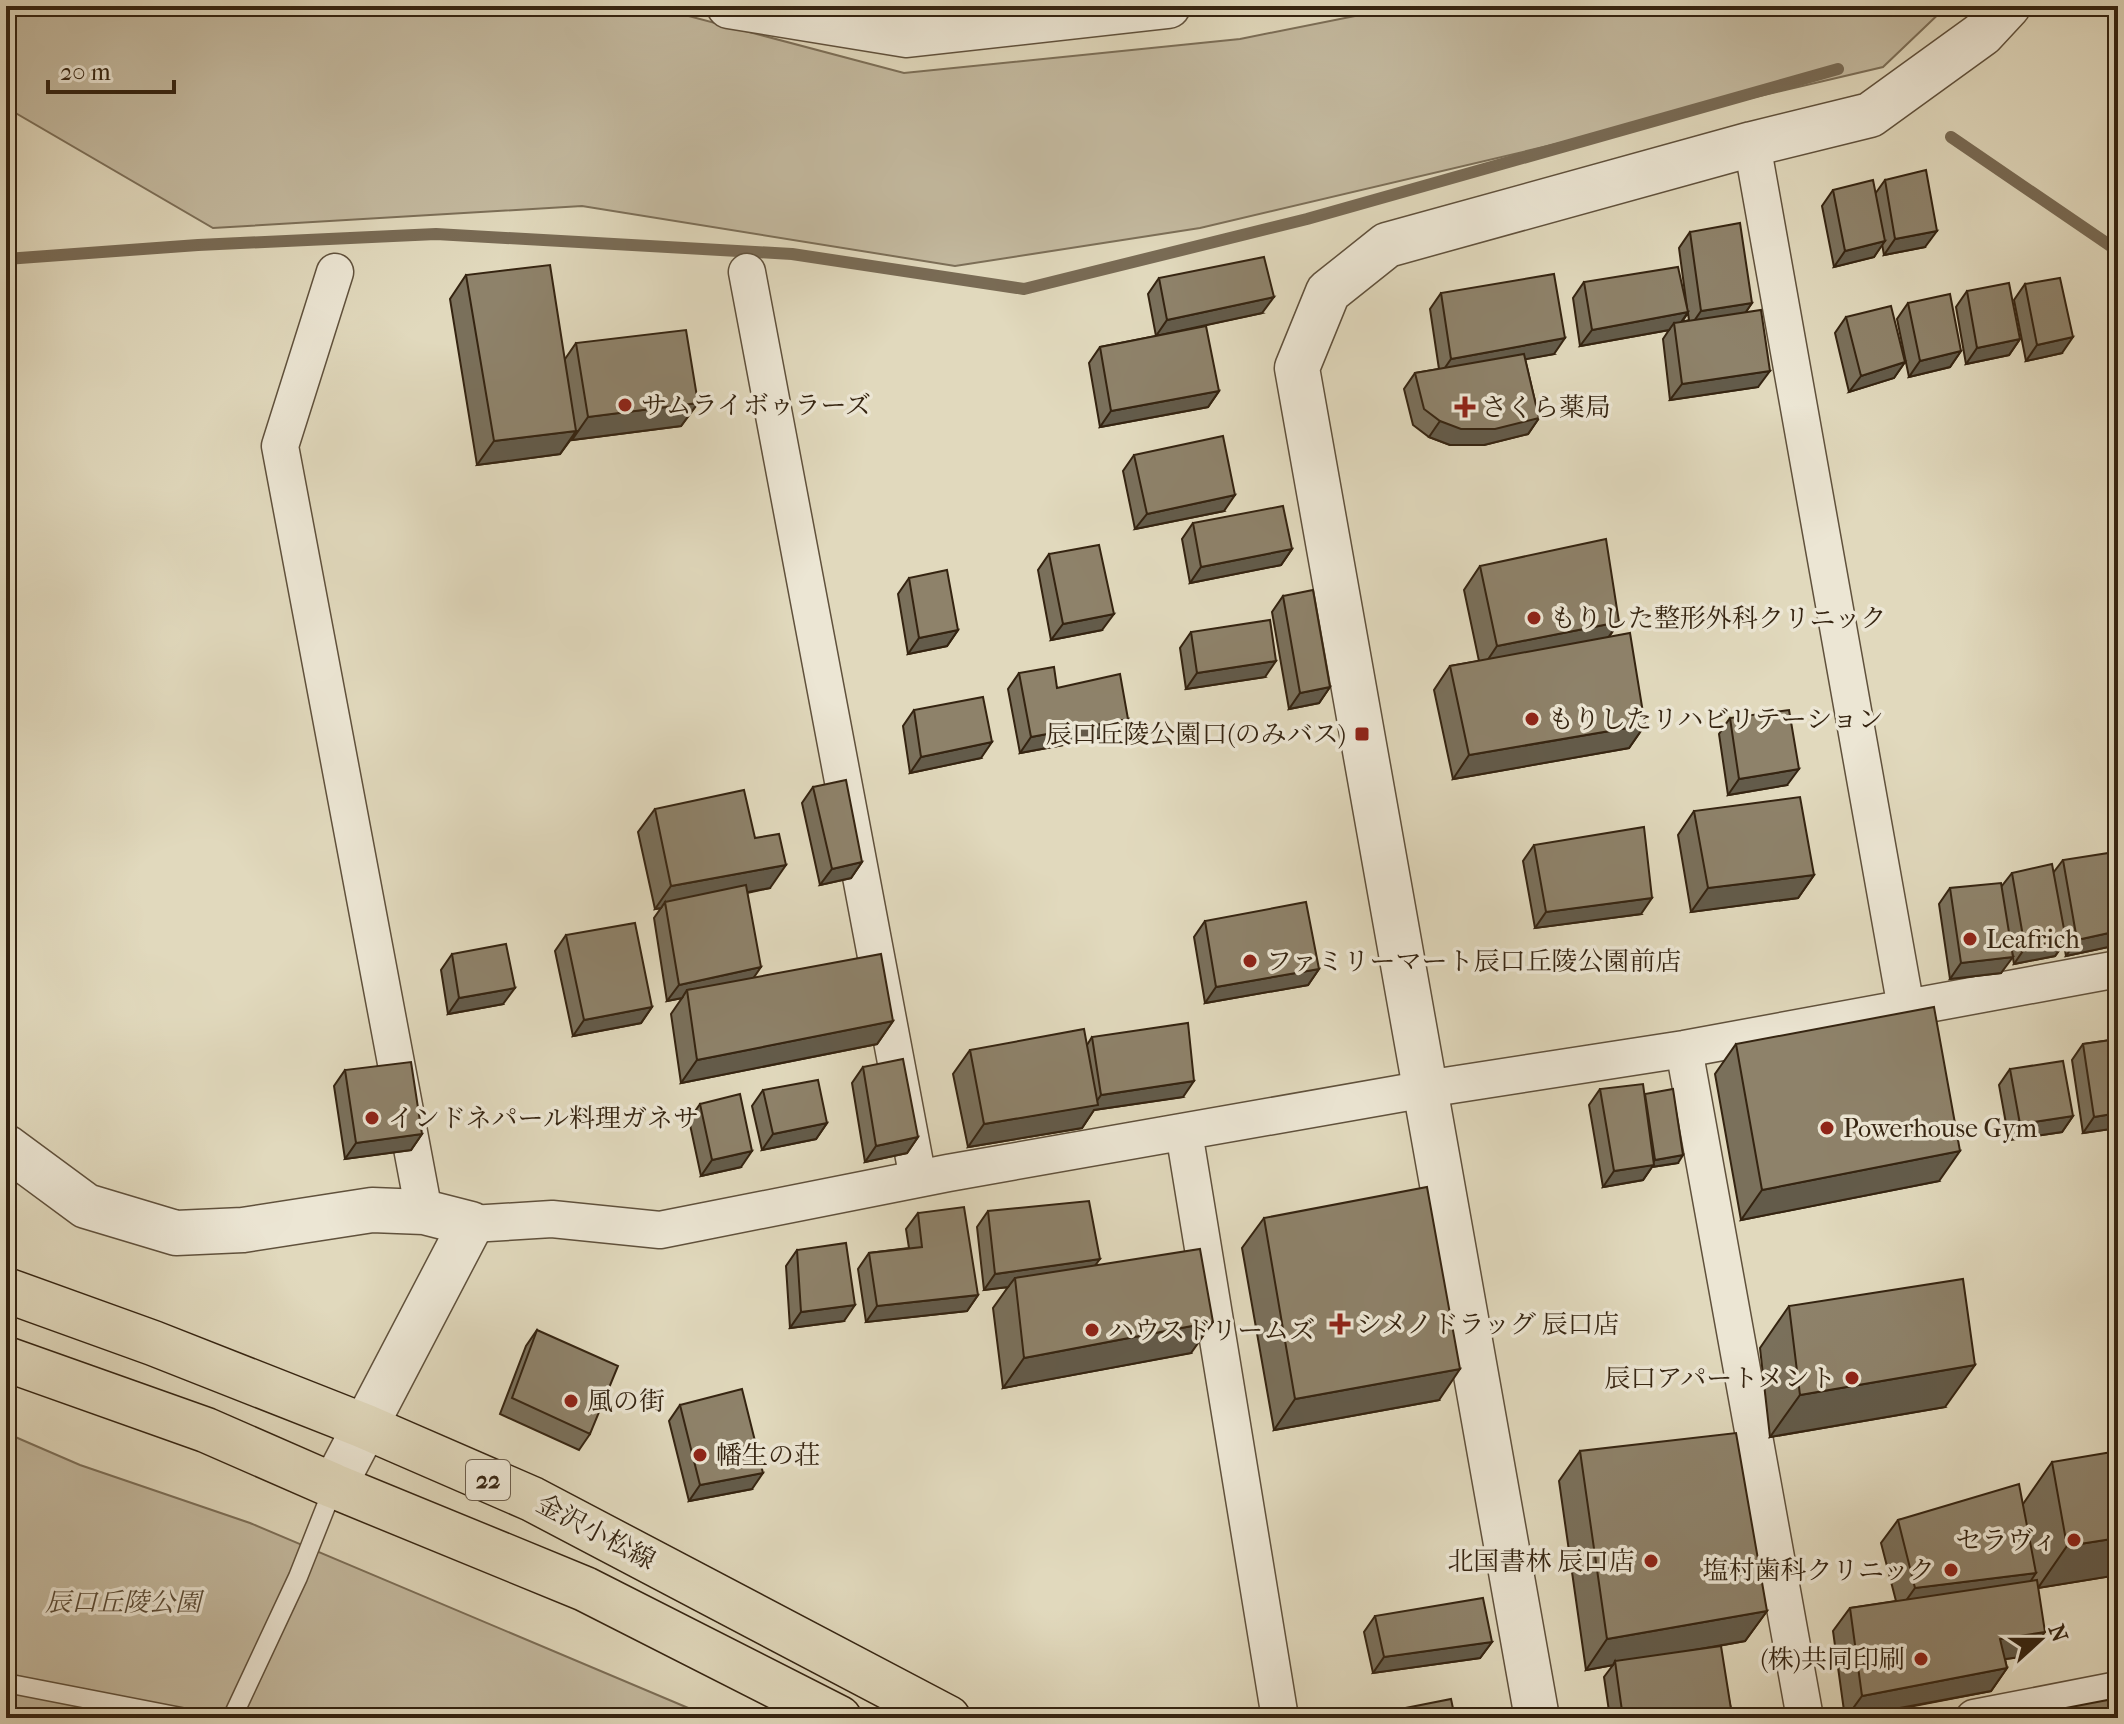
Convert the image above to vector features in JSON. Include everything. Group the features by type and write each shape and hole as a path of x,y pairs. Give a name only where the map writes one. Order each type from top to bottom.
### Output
{"main road":[{"name":"金沢小松線","path":"6,1290 153,1343 364,1426 532,1499 948,1718"},
{"name":"金沢小松線","path":"6,1359 206,1430 585,1589 839,1718"}],"street":[{"path":"729,6 907,35 1168,6"},
{"path":"1537,1718 1297,368 1328,292 1387,245 1752,144 1870,115 1982,34 2008,6"},
{"path":"1752,144 1906,1008"},
{"path":"335,272 280,446 424,1212"},
{"path":"747,272 918,1179"},
{"path":"6,1147 86,1206 176,1233 243,1230 372,1210 424,1212 471,1224 552,1219 660,1230 918,1179 1426,1089 1684,1049 2118,969"},
{"path":"1684,1049 1805,1718"},
{"path":"1184,1132 1280,1718"},
{"path":"334,1486 471,1224"},
{"path":"1974,1718 2118,1690"}],"lane":[{"path":"232,1718 298,1577 334,1486"},
{"path":"6,1683 186,1718"}],"green space":[{"path":"6,6 651,6 904,73 1240,39 1405,6 1947,6 1883,67 1200,228 955,266 582,206 213,228 12,111 6,117"},
{"name":"辰口丘陵公園","path":"6,1433 80,1465 250,1523 712,1718 6,1718"}],"building":[{"path":"1926,170 1937,231 1895,239 1885,180"},
{"path":"1873,180 1885,241 1845,251 1833,190"},
{"path":"1740,223 1752,303 1701,311 1690,232"},
{"path":"1264,257 1274,297 1167,320 1159,278"},
{"path":"550,265 576,431 494,441 466,275"},
{"path":"1678,267 1688,312 1592,330 1584,282"},
{"path":"1554,274 1565,338 1451,359 1441,293"},
{"path":"2060,278 2073,337 2037,345 2025,284"},
{"path":"2009,283 2020,339 1977,348 1967,291"},
{"path":"1950,294 1961,351 1920,361 1908,303"},
{"path":"1891,306 1905,362 1861,376 1846,317"},
{"path":"1761,310 1770,371 1682,384 1674,323"},
{"path":"1206,326 1219,391 1111,411 1100,347"},
{"path":"686,330 698,403 588,417 576,343"},
{"name":"さくら薬局","path":"1524,354 1539,418 1495,429 1461,429 1440,421 1424,409 1415,373"},
{"path":"1223,436 1235,495 1147,514 1134,455"},
{"path":"1283,506 1292,549 1201,567 1193,523"},
{"name":"もりした整形外科クリニック","path":"1606,539 1619,622 1497,646 1480,566"},
{"path":"1099,545 1114,614 1063,624 1049,554"},
{"path":"947,570 958,630 919,638 909,578"},
{"path":"1313,590 1330,687 1300,693 1283,596"},
{"path":"1270,620 1276,661 1197,673 1191,632"},
{"name":"もりしたリハビリテーション","path":"1630,633 1645,725 1469,755 1450,666"},
{"path":"1054,667 1057,688 1120,674 1128,719 1031,737 1019,673"},
{"path":"983,697 992,742 921,757 914,710"},
{"path":"1789,710 1799,769 1739,779 1730,718"},
{"path":"846,780 862,862 832,869 813,787"},
{"path":"744,790 755,838 779,834 786,865 671,886 655,809"},
{"path":"1800,797 1814,875 1708,888 1694,811"},
{"path":"1644,827 1652,898 1546,912 1534,845"},
{"path":"2115,852 2118,866 2118,931 2077,940 2063,860"},
{"path":"2052,864 2066,940 2025,948 2012,873"},
{"path":"2001,883 2013,957 1961,963 1950,888"},
{"path":"746,885 761,967 679,985 665,902"},
{"name":"ファミリーマート辰口丘陵公園前店","path":"1306,902 1319,969 1216,987 1205,921"},
{"path":"635,923 652,1007 584,1020 566,935"},
{"path":"506,944 515,988 459,998 452,954"},
{"path":"881,954 893,1021 697,1060 687,990"},
{"name":"Powerhouse Gym","path":"1934,1007 1960,1151 1762,1190 1736,1044"},
{"path":"1188,1023 1194,1081 1101,1095 1092,1037"},
{"path":"1084,1029 1098,1105 984,1124 970,1050"},
{"path":"2118,1039 2118,1113 2094,1117 2083,1044"},
{"path":"903,1059 918,1137 876,1146 863,1067"},
{"path":"2063,1061 2073,1116 2020,1124 2010,1069"},
{"name":"インドネパール料理ガネサ","path":"411,1062 422,1134 356,1143 345,1070"},
{"path":"818,1080 827,1123 773,1134 763,1090"},
{"path":"1643,1084 1654,1165 1614,1171 1600,1089"},
{"path":"1673,1089 1683,1155 1655,1160 1645,1094"},
{"path":"740,1094 752,1151 712,1160 700,1104"},
{"name":"シメノドラッグ 辰口店","path":"1427,1187 1460,1369 1295,1399 1264,1218"},
{"path":"1089,1201 1100,1259 995,1274 988,1211"},
{"path":"964,1207 978,1295 877,1306 869,1253 922,1247 918,1213"},
{"path":"846,1243 855,1305 801,1312 797,1250"},
{"path":"1200,1249 1213,1322 1024,1358 1015,1278"},
{"path":"1963,1279 1975,1365 1800,1395 1789,1306"},
{"path":"537,1330 618,1366 590,1434 512,1398"},
{"path":"742,1389 763,1473 700,1485 680,1405"},
{"name":"北国書林 辰口店","path":"1736,1433 1767,1611 1607,1639 1580,1451"},
{"path":"2118,1451 2118,1538 2067,1546 2052,1462"},
{"name":"塩村歯科クリニック","path":"2019,1484 2036,1573 1915,1588 1898,1520"},
{"name":"(株)共同印刷","path":"2037,1580 2045,1632 2000,1639 2007,1668 1862,1696 1850,1608"},
{"path":"1483,1598 1492,1642 1384,1657 1375,1616"},
{"path":"1721,1646 1731,1709 1680,1718 1623,1718 1615,1661"},
{"path":"2118,1698 2118,1718 2014,1718"},
{"path":"1451,1699 1455,1718 1355,1718"}],"waterway":[{"path":"6,259 198,245 436,234 792,254 1024,289 1307,219 1838,69"},
{"path":"1951,137 2118,251"}],"place":[{"name":"サムライボゥラーズ","path":"625,405"},
{"name":"さくら薬局","path":"1465,407"},
{"name":"もりした整形外科クリニック","path":"1534,618"},
{"name":"もりしたリハビリテーション","path":"1532,719"},
{"name":"辰口丘陵公園口(のみバス)","path":"1362,734"},
{"name":"Leafrich","path":"1970,939"},
{"name":"ファミリーマート辰口丘陵公園前店","path":"1250,961"},
{"name":"インドネパール料理ガネサ","path":"372,1118"},
{"name":"Powerhouse Gym","path":"1827,1128"},
{"name":"シメノドラッグ 辰口店","path":"1340,1324"},
{"name":"ハウスドリームズ","path":"1092,1330"},
{"name":"辰口アパートメント","path":"1852,1378"},
{"name":"風の街","path":"571,1401"},
{"name":"幡生の荘","path":"700,1455"},
{"name":"セラヴィ","path":"2074,1540"},
{"name":"北国書林 辰口店","path":"1651,1561"},
{"name":"塩村歯科クリニック","path":"1951,1570"},
{"name":"(株)共同印刷","path":"1921,1659"}]}
